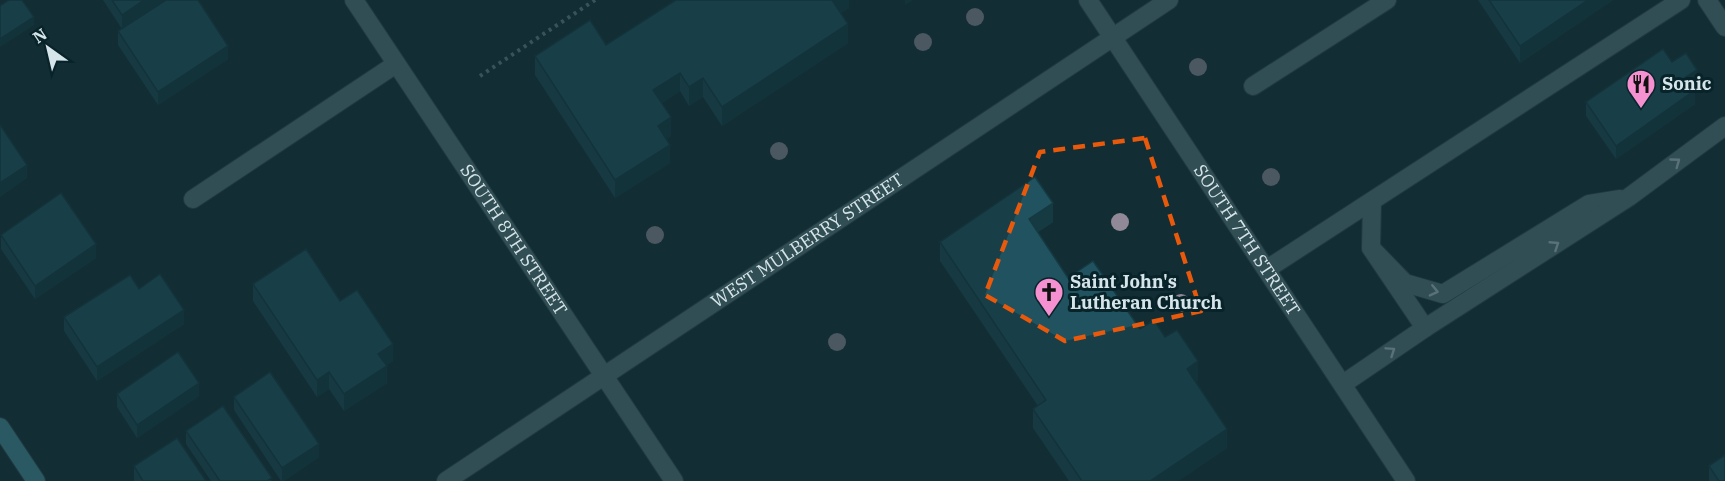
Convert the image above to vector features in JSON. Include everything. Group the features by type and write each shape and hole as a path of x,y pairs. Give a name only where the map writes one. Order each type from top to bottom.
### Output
{"main road":[{"path":"0,427 36,481"}],"street":[{"name":"SOUTH 8TH STREET","path":"354,0 674,481"},
{"name":"SOUTH 7TH STREET","path":"1088,0 1406,481"},
{"name":"WEST MULBERRY STREET","path":"446,481 1169,0"},
{"path":"1253,86 1387,0"},
{"path":"1267,269 1681,0"},
{"path":"1707,0 1725,27"},
{"path":"193,199 396,64"},
{"path":"1343,384 1425,328 1629,197 1725,126"},
{"path":"1371,248 1404,283 1443,294 1589,204 1629,197"},
{"path":"1372,202 1371,248 1425,328"}],"path":[{"path":"480,76 595,0"}],"highlighted area":[{"path":"1145,138 1201,311 1065,341 985,295 1040,152"}],"building":[{"path":"9,0 22,0 34,17 0,39 0,6"},
{"path":"112,0 144,0 122,15"},
{"path":"166,0 198,0 228,46 158,92 118,31"},
{"path":"676,0 832,0 848,24 722,107 703,78 689,87 680,73 653,90 671,117 658,126 670,145 615,180 535,56 590,20 606,45"},
{"path":"1489,0 1588,0 1520,46"},
{"name":"Sonic","path":"1663,49 1672,62 1686,53 1697,70 1686,77 1695,90 1616,146 1586,102"},
{"path":"0,125 27,165 0,183"},
{"name":"Saint John's Lutheran Church","path":"1035,177 1053,203 1029,219 1068,278 1093,261 1140,329 1154,320 1165,337 1177,330 1198,361 1187,369 1227,429 1150,481 1082,481 1033,409 1046,400 940,242"},
{"path":"61,193 96,244 35,286 1,235"},
{"path":"306,249 340,301 357,290 393,344 378,354 387,366 344,394 329,372 317,380 253,284"},
{"path":"160,274 184,310 97,367 64,317 130,275 139,289"},
{"path":"178,352 199,383 137,425 117,394"},
{"path":"270,372 319,444 282,468 234,397"},
{"path":"223,406 272,478 267,481 220,481 186,431"},
{"path":"177,438 206,481 143,481 134,466"},
{"path":"1725,455 1725,481 1719,481 1709,466"}],"place":[{"name":"Sonic","path":"1641,110"},
{"name":"Saint John's Lutheran Church","path":"1049,318"}]}
